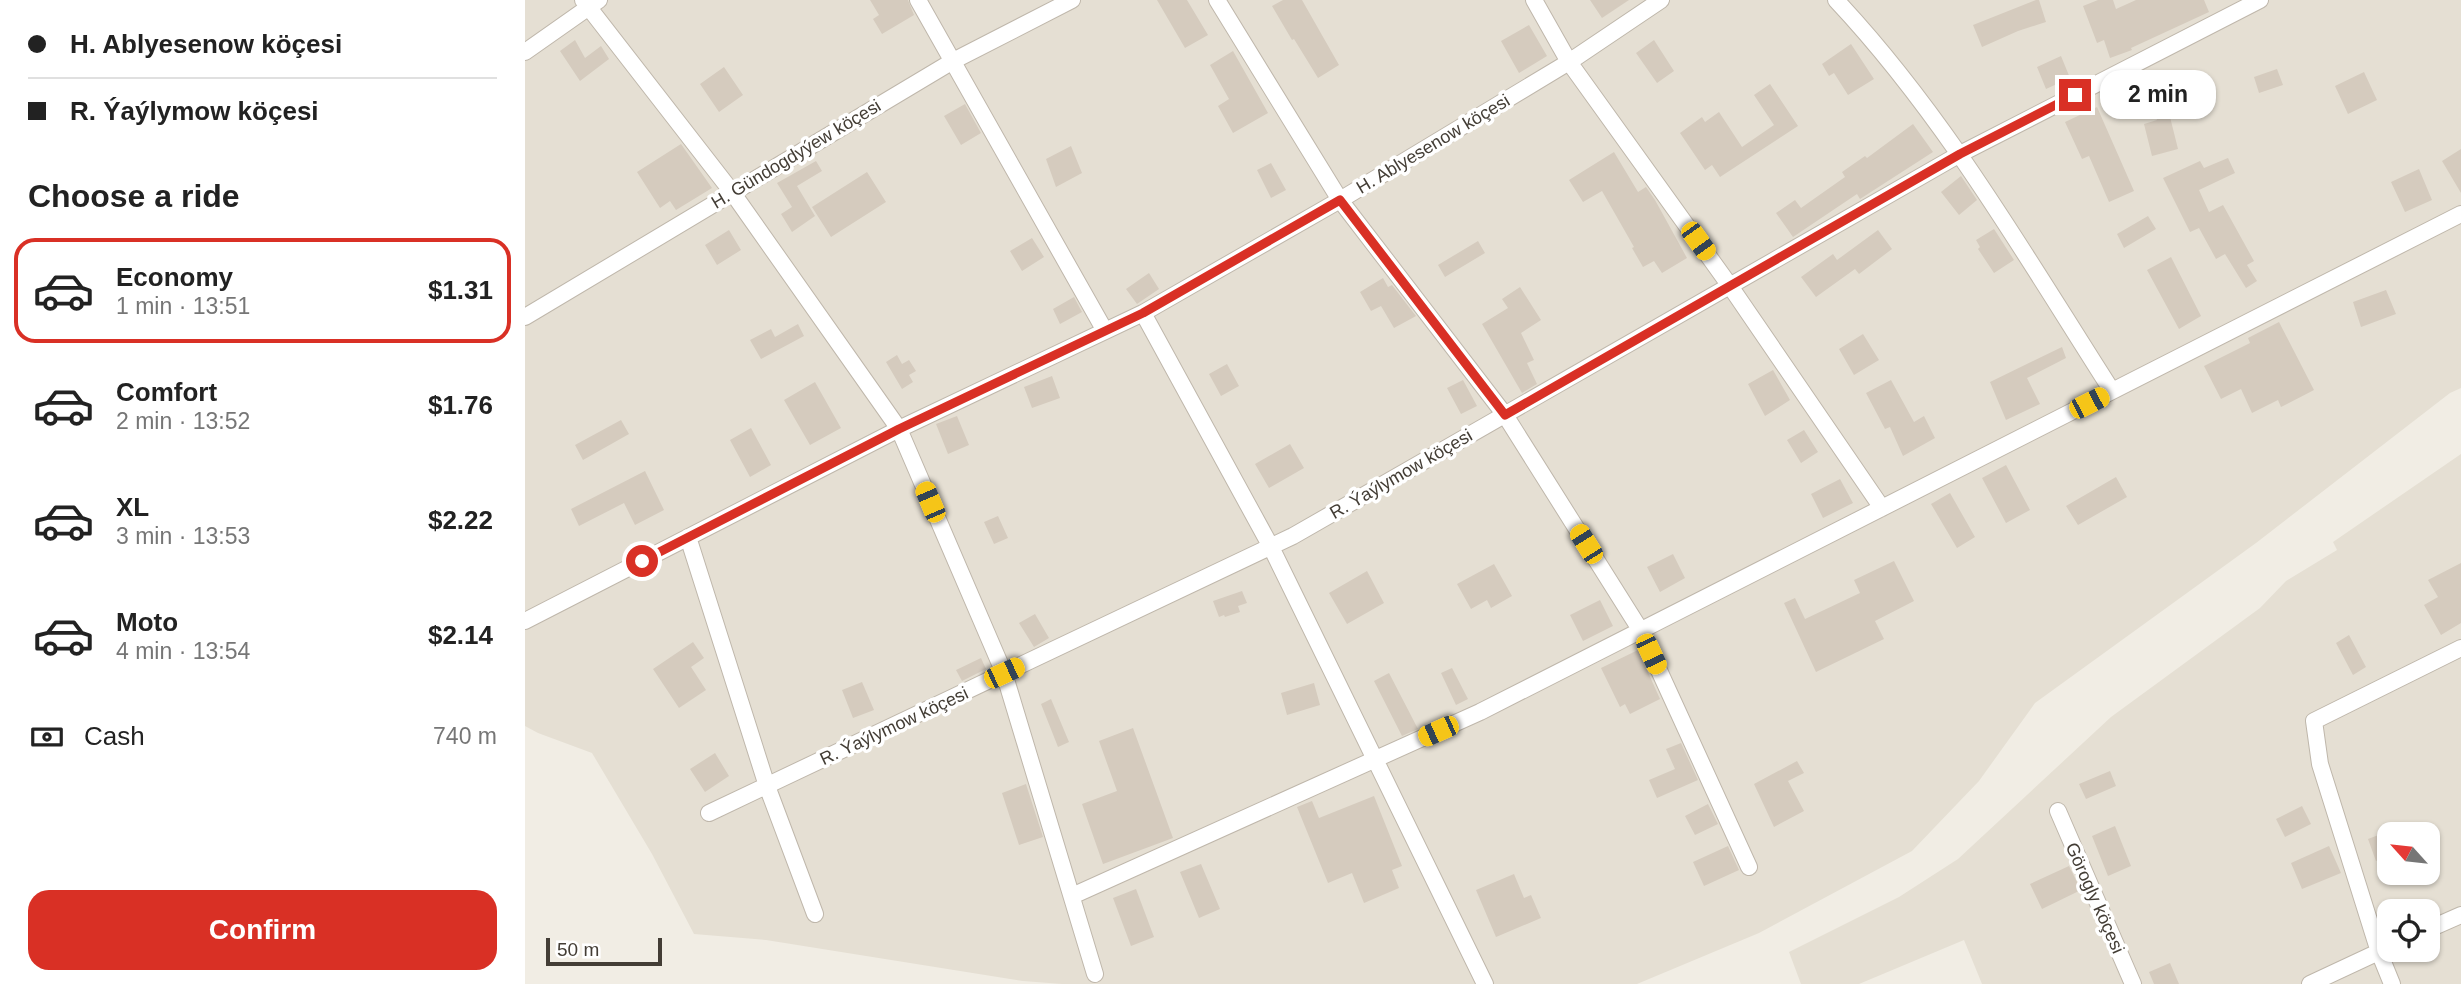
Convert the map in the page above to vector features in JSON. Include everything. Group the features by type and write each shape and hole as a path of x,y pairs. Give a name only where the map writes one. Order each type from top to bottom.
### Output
{"street":[{"path":"918,0 1105,331"},
{"name":"H. Gündogdyýew köçesi","path":"525,317 953,61 1072,0"},
{"path":"1217,0 1340,200 1505,415 1641,631 1749,867"},
{"path":"1534,0 1569,62 1730,286 1882,508"},
{"name":"H. Ablyesenow köçesi","path":"525,621 899,429 1143,313 1340,200 1569,62 1661,0"},
{"path":"1836,0 1865,31 1960,154 2112,391"},
{"name":"R. Ýaýlymow köçesi","path":"709,813 1271,547 1960,154 2260,0"},
{"path":"525,52 590,2 732,192 899,429 1004,673 1094,974"},
{"path":"1072,896 1480,712 2461,214"},
{"path":"1143,313 1271,547 1485,984"},
{"path":"688,537 767,786 815,915"},
{"path":"2377,930 2319,764 2314,721 2461,648"},
{"name":"Görogly köçesi","path":"2058,811 2133,984"},
{"path":"2440,924 2461,915"},
{"path":"2310,984 2377,953"},
{"path":"2387,962 2392,984"}],"shaded area":[{"path":"525,0 2461,0 2461,388 2450,393 2256,543 2035,703 1979,781 1912,851 1759,933 1637,984 1062,984 1023,981 766,940 694,934 652,854 592,753 525,726"},
{"path":"2461,454 2461,984 1982,984 1964,940 1859,984 1801,984 1789,952 1899,897 1958,859 2111,717 2260,608 2286,581 2337,550 2333,542"}],"building":[{"path":"870,0 908,0 914,15 882,34 873,19 879,15"},
{"path":"1157,0 1187,0 1208,35 1185,48"},
{"path":"1283,0 1302,0 1339,65 1318,78 1272,6"},
{"path":"1590,0 1629,0 1602,18"},
{"path":"2039,0 2046,22 1982,47 1973,25"},
{"path":"2098,0 2113,0 2116,9 2136,0 2204,0 2209,12 2110,58 2104,40 2097,43 2083,6"},
{"path":"1529,25 1547,56 1519,73 1501,41"},
{"path":"575,40 585,58 601,46 609,59 580,81 560,51"},
{"path":"1654,40 1674,71 1657,83 1636,53"},
{"path":"1851,44 1874,79 1848,95 1834,73 1829,76 1822,64"},
{"path":"1233,51 1268,113 1233,133 1218,106 1229,99 1210,65"},
{"path":"2061,56 2070,78 2046,89 2037,67"},
{"path":"724,67 743,95 719,112 700,84"},
{"path":"2277,69 2283,85 2259,93 2254,77"},
{"path":"2364,72 2377,100 2348,114 2335,86"},
{"path":"1770,84 1798,126 1720,177 1712,165 1705,170 1680,133 1702,117 1705,122 1719,112 1742,147 1774,125 1754,95"},
{"path":"965,104 981,133 961,145 944,116"},
{"path":"2167,105 2178,149 2152,156 2144,124 2157,120 2154,109"},
{"path":"2097,107 2134,191 2109,202 2089,156 2082,159 2065,122"},
{"path":"1913,124 1933,152 1860,199 1857,194 1793,237 1776,213 1795,200 1801,208 1845,177 1842,172 1865,156 1867,158"},
{"path":"681,144 712,188 676,210 670,201 660,208 637,172"},
{"path":"1071,146 1082,173 1056,187 1046,159"},
{"path":"2461,149 2461,193 2442,161"},
{"path":"1614,152 1638,192 1646,187 1655,200 1687,258 1662,273 1654,261 1643,267 1602,191 1583,202 1569,180"},
{"path":"2228,158 2235,173 2199,190 2209,212 2223,205 2254,261 2247,265 2257,281 2246,288 2225,254 2216,259 2199,228 2190,232 2163,178 2200,161 2204,168"},
{"path":"816,161 822,171 797,186 815,216 792,232 781,214 792,207 777,183"},
{"path":"1271,163 1286,190 1271,198 1257,170"},
{"path":"2419,169 2432,200 2405,212 2391,182"},
{"path":"867,172 886,202 831,237 812,207"},
{"path":"1961,176 1977,200 1959,215 1941,192"},
{"path":"2148,216 2156,229 2124,248 2117,234"},
{"path":"1994,229 2014,260 1994,273 1978,249 1980,247 1976,240"},
{"path":"729,230 741,250 717,265 705,245"},
{"path":"1878,230 1892,249 1859,274 1855,269 1816,297 1801,277 1833,254 1837,260"},
{"path":"1032,238 1044,257 1022,271 1010,251"},
{"path":"1478,241 1485,253 1445,277 1438,265"},
{"path":"2171,257 2201,316 2179,329 2147,270"},
{"path":"1149,273 1159,289 1137,304 1126,289"},
{"path":"1383,278 1388,287 1392,285 1416,316 1394,328 1381,306 1371,311 1360,292"},
{"path":"1520,287 1541,320 1521,333 1534,360 1527,363 1537,384 1522,393 1482,324 1508,308 1502,299"},
{"path":"2386,290 2396,314 2361,327 2353,302"},
{"path":"1074,297 1082,312 1060,324 1053,309"},
{"path":"2279,322 2314,390 2281,407 2278,400 2252,413 2241,389 2221,399 2204,366 2250,343 2248,338"},
{"path":"798,324 804,336 761,359 750,340 771,329 775,337"},
{"path":"1863,334 1879,360 1854,375 1839,349"},
{"path":"2062,347 2066,358 2027,378 2040,404 2006,420 1990,382"},
{"path":"897,355 902,364 909,360 916,371 909,375 913,382 902,389 886,362"},
{"path":"1227,364 1239,386 1221,396 1209,374"},
{"path":"1773,370 1790,400 1765,416 1748,384"},
{"path":"1052,376 1060,398 1032,408 1024,387"},
{"path":"1463,380 1477,406 1461,414 1447,388"},
{"path":"1891,380 1914,422 1924,416 1935,438 1903,456 1890,427 1885,429 1866,393"},
{"path":"815,382 841,428 810,445 784,400"},
{"path":"957,416 969,445 948,454 936,424"},
{"path":"621,420 629,434 583,460 575,445"},
{"path":"751,428 771,465 750,477 730,440"},
{"path":"1804,430 1818,452 1801,463 1787,440"},
{"path":"1290,444 1304,468 1269,488 1255,464"},
{"path":"2006,465 2030,510 2006,523 1982,478"},
{"path":"645,471 664,510 635,525 624,503 579,526 571,509"},
{"path":"2116,477 2127,497 2078,525 2066,506"},
{"path":"1840,479 1853,503 1823,518 1811,494"},
{"path":"1950,493 1975,537 1957,548 1931,504"},
{"path":"998,516 1008,538 994,544 984,522"},
{"path":"1673,554 1685,578 1660,592 1647,567"},
{"path":"1894,561 1914,601 1875,621 1884,639 1816,672 1784,603 1795,598 1805,619 1860,593 1854,580"},
{"path":"2461,563 2461,623 2441,635 2424,605 2438,597 2428,580"},
{"path":"1494,564 1512,596 1491,608 1487,600 1471,609 1457,584"},
{"path":"1367,571 1384,603 1347,624 1329,593"},
{"path":"1242,591 1247,603 1238,606 1240,612 1219,617 1213,601"},
{"path":"1600,600 1613,626 1583,641 1570,615"},
{"path":"1035,614 1049,638 1034,647 1019,623"},
{"path":"2349,635 2366,667 2353,675 2336,643"},
{"path":"693,642 704,658 691,667 706,690 679,708 653,669"},
{"path":"1638,650 1660,699 1630,714 1625,704 1620,707 1601,668"},
{"path":"981,658 986,669 962,681 956,670"},
{"path":"1452,668 1468,699 1456,705 1441,673"},
{"path":"1389,673 1418,729 1402,736 1374,681"},
{"path":"862,682 874,710 853,718 842,690"},
{"path":"1314,683 1320,705 1287,715 1281,693"},
{"path":"1051,699 1069,742 1058,747 1041,704"},
{"path":"1133,728 1173,838 1103,864 1082,804 1117,791 1099,741"},
{"path":"1681,743 1698,780 1657,798 1649,780 1675,769 1666,749"},
{"path":"715,753 729,776 705,792 690,769"},
{"path":"1797,761 1804,773 1788,781 1804,811 1774,827 1754,784"},
{"path":"2110,771 2116,786 2086,799 2079,784"},
{"path":"1026,784 1043,837 1019,845 1002,793"},
{"path":"1374,796 1402,866 1392,870 1399,888 1364,903 1352,873 1328,883 1297,807 1312,801 1319,818"},
{"path":"1708,804 1718,824 1695,835 1685,816"},
{"path":"2302,806 2311,824 2285,837 2276,819"},
{"path":"2115,826 2131,866 2108,876 2092,836"},
{"path":"2377,836 2377,861 2376,861 2368,839"},
{"path":"1728,846 1739,870 1704,886 1693,862"},
{"path":"2329,846 2341,873 2302,889 2291,863"},
{"path":"1201,864 1220,909 1199,918 1180,872"},
{"path":"2069,866 2081,890 2042,909 2030,884"},
{"path":"1514,874 1524,898 1531,895 1541,918 1496,937 1476,890"},
{"path":"1136,889 1154,937 1131,946 1113,898"},
{"path":"2170,963 2179,984 2154,984 2149,972"}],"route":[{"path":"642,561 899,429 1143,313 1340,200 1505,415 1960,154 2075,95"}]}
